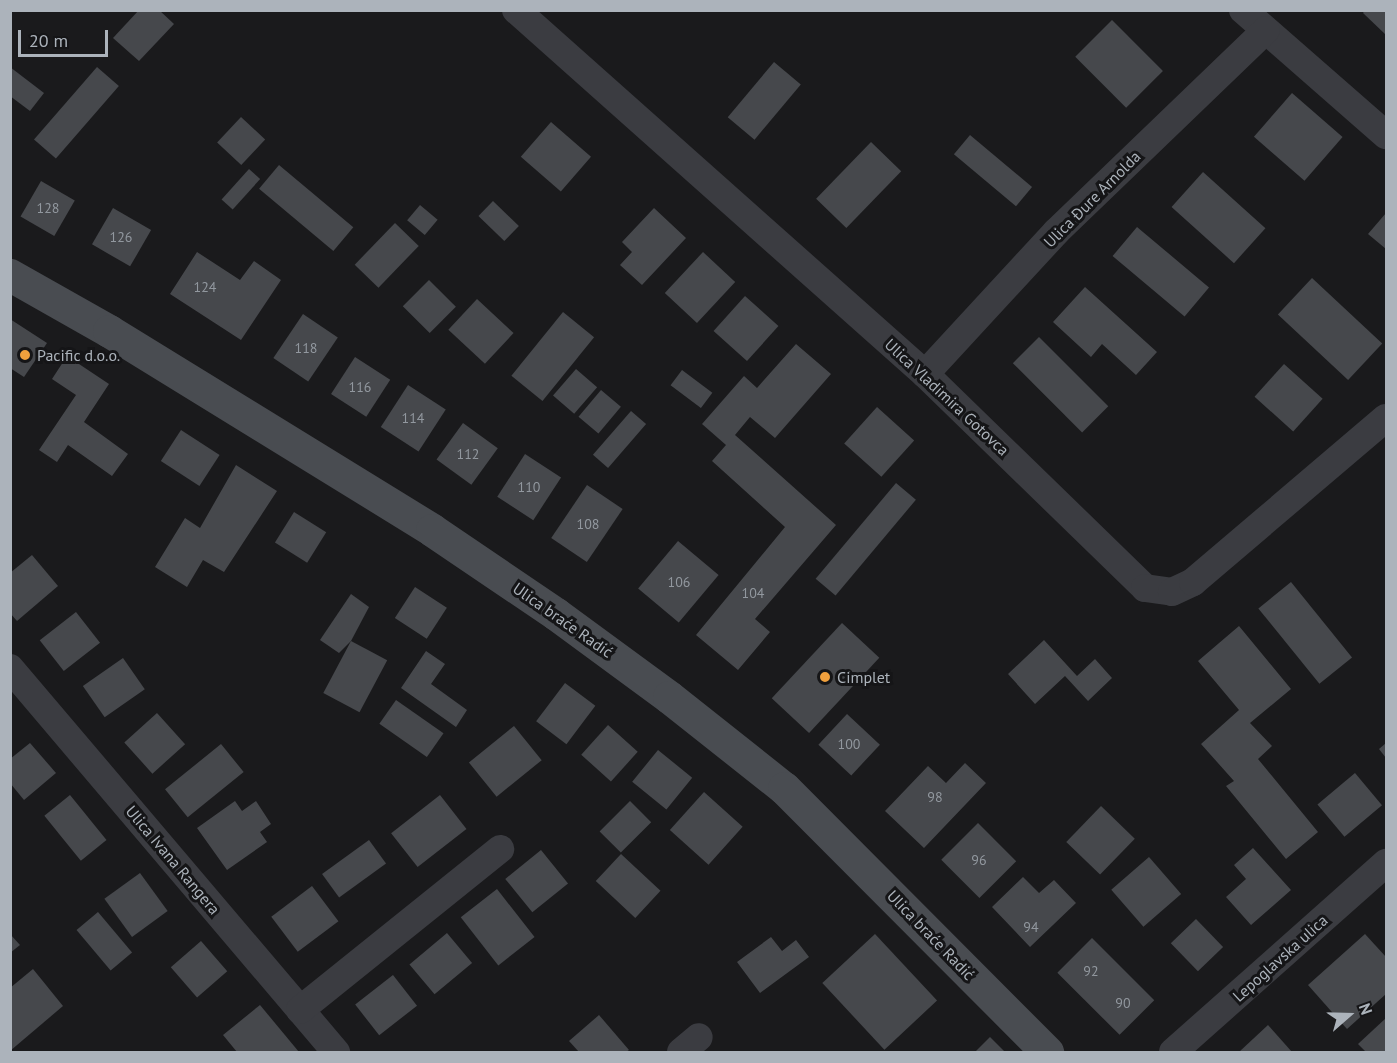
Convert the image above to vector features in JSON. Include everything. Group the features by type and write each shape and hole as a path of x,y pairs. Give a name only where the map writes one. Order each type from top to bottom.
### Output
{"main road":[{"name":"Ulica braće Radić","path":"10,275 109,331 432,530 556,614 669,697 784,788 1047,1053"}],"street":[{"name":"Ulica Vladimira Gotovca","path":"516,10 925,375 1145,588 1172,592 1193,582 1386,418"},
{"path":"1243,10 1386,135"},
{"name":"Ulica Đure Arnolda","path":"925,375 1056,232 1266,30"},
{"name":"Ulica Ivana Rangera","path":"10,668 336,1053"},
{"path":"300,1010 500,849"},
{"name":"Lepoglavska ulica","path":"1173,1053 1382,876"}],"building":[{"path":"139,10 159,10 174,24 139,61 113,38"},
{"path":"1365,10 1386,10 1386,35 1363,13"},
{"path":"1112,20 1163,71 1126,108 1075,57"},
{"path":"774,62 801,84 755,140 728,117"},
{"path":"10,67 44,93 30,111 10,96"},
{"path":"97,67 119,86 56,158 34,139"},
{"path":"1292,93 1343,137 1305,181 1254,137"},
{"path":"241,117 265,140 241,165 217,143"},
{"path":"551,122 591,157 561,191 521,157"},
{"path":"970,135 1032,187 1016,206 954,154"},
{"path":"871,142 901,171 846,228 816,199"},
{"path":"279,165 353,227 333,251 259,189"},
{"path":"249,169 260,179 233,210 222,199"},
{"path":"1203,172 1265,228 1234,263 1172,207"},
{"path":"41,181 75,200 54,236 20,217"},
{"path":"493,201 519,226 504,241 478,216"},
{"path":"420,205 438,220 425,235 407,220"},
{"path":"113,208 151,230 130,266 92,244"},
{"path":"654,208 686,238 642,285 620,265 632,252 622,242"},
{"path":"1386,213 1386,249 1368,234"},
{"path":"395,223 419,246 378,288 355,265"},
{"path":"1137,227 1209,287 1185,317 1113,256"},
{"path":"197,252 240,280 254,261 281,280 241,340 170,294"},
{"path":"703,252 735,282 697,323 665,293"},
{"path":"1312,278 1382,343 1348,380 1278,315"},
{"path":"429,280 456,307 430,333 403,306"},
{"path":"1085,287 1157,352 1136,375 1102,344 1091,357 1053,322"},
{"path":"745,296 778,326 747,361 714,331"},
{"path":"477,299 514,333 485,364 448,330"},
{"path":"563,312 594,337 542,401 511,376"},
{"path":"303,314 338,337 308,381 273,358"},
{"name":"Pacific d.o.o.","path":"10,319 47,343 24,377 10,368"},
{"path":"1039,337 1108,406 1082,432 1013,363"},
{"path":"796,344 831,374 775,438 750,417 735,435 836,525 755,619 770,632 738,670 696,635 785,527 712,461 726,445 702,424 744,376 757,388"},
{"path":"67,356 109,384 84,422 128,454 112,476 68,445 57,462 39,450 76,395 52,379"},
{"path":"355,357 390,380 366,417 331,394"},
{"path":"1284,364 1323,399 1293,431 1255,397"},
{"path":"576,369 597,387 574,414 553,395"},
{"path":"682,370 712,393 701,408 671,385"},
{"path":"408,385 446,410 419,451 381,427"},
{"path":"601,390 621,407 598,434 579,417"},
{"path":"877,407 914,440 881,477 844,443"},
{"path":"631,411 646,424 608,468 593,455"},
{"path":"463,423 498,448 471,485 437,459"},
{"path":"181,430 220,455 199,486 161,461"},
{"path":"525,454 561,477 533,520 497,497"},
{"path":"236,465 277,491 224,572 203,560 187,587 155,567 185,518 200,528"},
{"path":"896,483 916,500 836,595 816,579"},
{"path":"587,485 623,509 587,562 551,538"},
{"path":"294,512 326,532 307,563 275,543"},
{"path":"678,541 719,575 679,623 638,588"},
{"path":"32,555 58,586 17,621 10,613 10,573"},
{"path":"1291,582 1352,657 1319,684 1258,608"},
{"path":"415,587 447,608 427,639 395,618"},
{"path":"351,594 369,607 351,641 339,653 320,640"},
{"path":"76,612 100,643 64,671 40,640"},
{"name":"Cimplet","path":"842,623 879,658 809,733 772,698"},
{"path":"1239,626 1291,689 1250,723 1272,746 1258,759 1318,832 1286,859 1226,786 1234,781 1201,744 1239,710 1198,661"},
{"path":"1044,640 1077,676 1095,659 1112,678 1088,701 1065,676 1035,704 1008,674"},
{"path":"351,641 387,660 360,712 323,693"},
{"path":"426,651 445,664 431,684 467,710 456,727 401,688"},
{"path":"123,658 145,689 105,717 83,686"},
{"path":"565,683 595,706 566,744 536,721"},
{"path":"396,700 444,733 427,757 379,724"},
{"path":"157,713 185,744 152,774 124,742"},
{"path":"847,714 880,745 851,775 818,745"},
{"path":"608,725 638,752 611,781 581,755"},
{"path":"514,726 542,760 497,797 469,763"},
{"path":"30,743 56,773 24,800 10,783 10,759"},
{"path":"1386,743 1386,758 1379,749"},
{"path":"221,744 244,772 188,817 165,789"},
{"path":"658,750 692,778 666,810 632,782"},
{"path":"965,763 986,783 924,848 885,811 928,766 946,783"},
{"path":"1355,773 1382,805 1344,837 1317,804"},
{"path":"704,792 743,827 709,865 670,830"},
{"path":"70,795 107,840 81,861 44,816"},
{"path":"440,795 466,829 418,867 391,833"},
{"path":"235,801 242,811 256,801 271,824 260,832 267,842 227,870 197,828"},
{"path":"630,801 651,822 621,853 600,831"},
{"path":"1101,806 1135,839 1100,875 1066,842"},
{"path":"978,823 1016,861 979,898 941,860"},
{"path":"369,840 386,863 339,898 322,874"},
{"path":"1253,848 1291,890 1251,925 1226,897 1246,879 1234,865"},
{"path":"541,850 568,883 532,912 505,879"},
{"path":"621,854 660,891 635,918 596,881"},
{"path":"1149,857 1181,894 1143,927 1111,890"},
{"path":"140,873 168,911 132,937 104,899"},
{"path":"1023,877 1039,893 1054,880 1076,903 1030,947 992,907"},
{"path":"312,886 338,921 298,952 271,917"},
{"path":"497,889 535,937 498,965 461,917"},
{"path":"98,912 132,953 111,971 77,930"},
{"path":"1196,919 1223,947 1198,971 1171,943"},
{"path":"447,933 472,963 435,994 409,964"},
{"path":"10,934 20,945 10,953"},
{"path":"875,934 937,1001 884,1050 822,983"},
{"path":"1365,934 1386,957 1386,994 1347,1029 1308,985"},
{"path":"771,937 782,951 796,940 809,957 760,993 737,962"},
{"path":"1092,938 1154,1000 1120,1035 1057,973"},
{"path":"201,941 227,971 197,997 171,967"},
{"path":"33,969 63,1006 10,1051 10,988"},
{"path":"393,975 417,1006 379,1035 355,1005"},
{"path":"260,1005 299,1052 237,1052 223,1035"},
{"path":"599,1015 629,1050 626,1052 579,1052 569,1041"},
{"path":"1386,1018 1386,1052 1366,1052 1358,1044"},
{"path":"1268,1025 1292,1052 1239,1052"},
{"path":"990,1037 1005,1052 975,1052"}],"place":[{"name":"Pacific d.o.o.","path":"25,355"},
{"name":"Cimplet","path":"825,677"}]}
